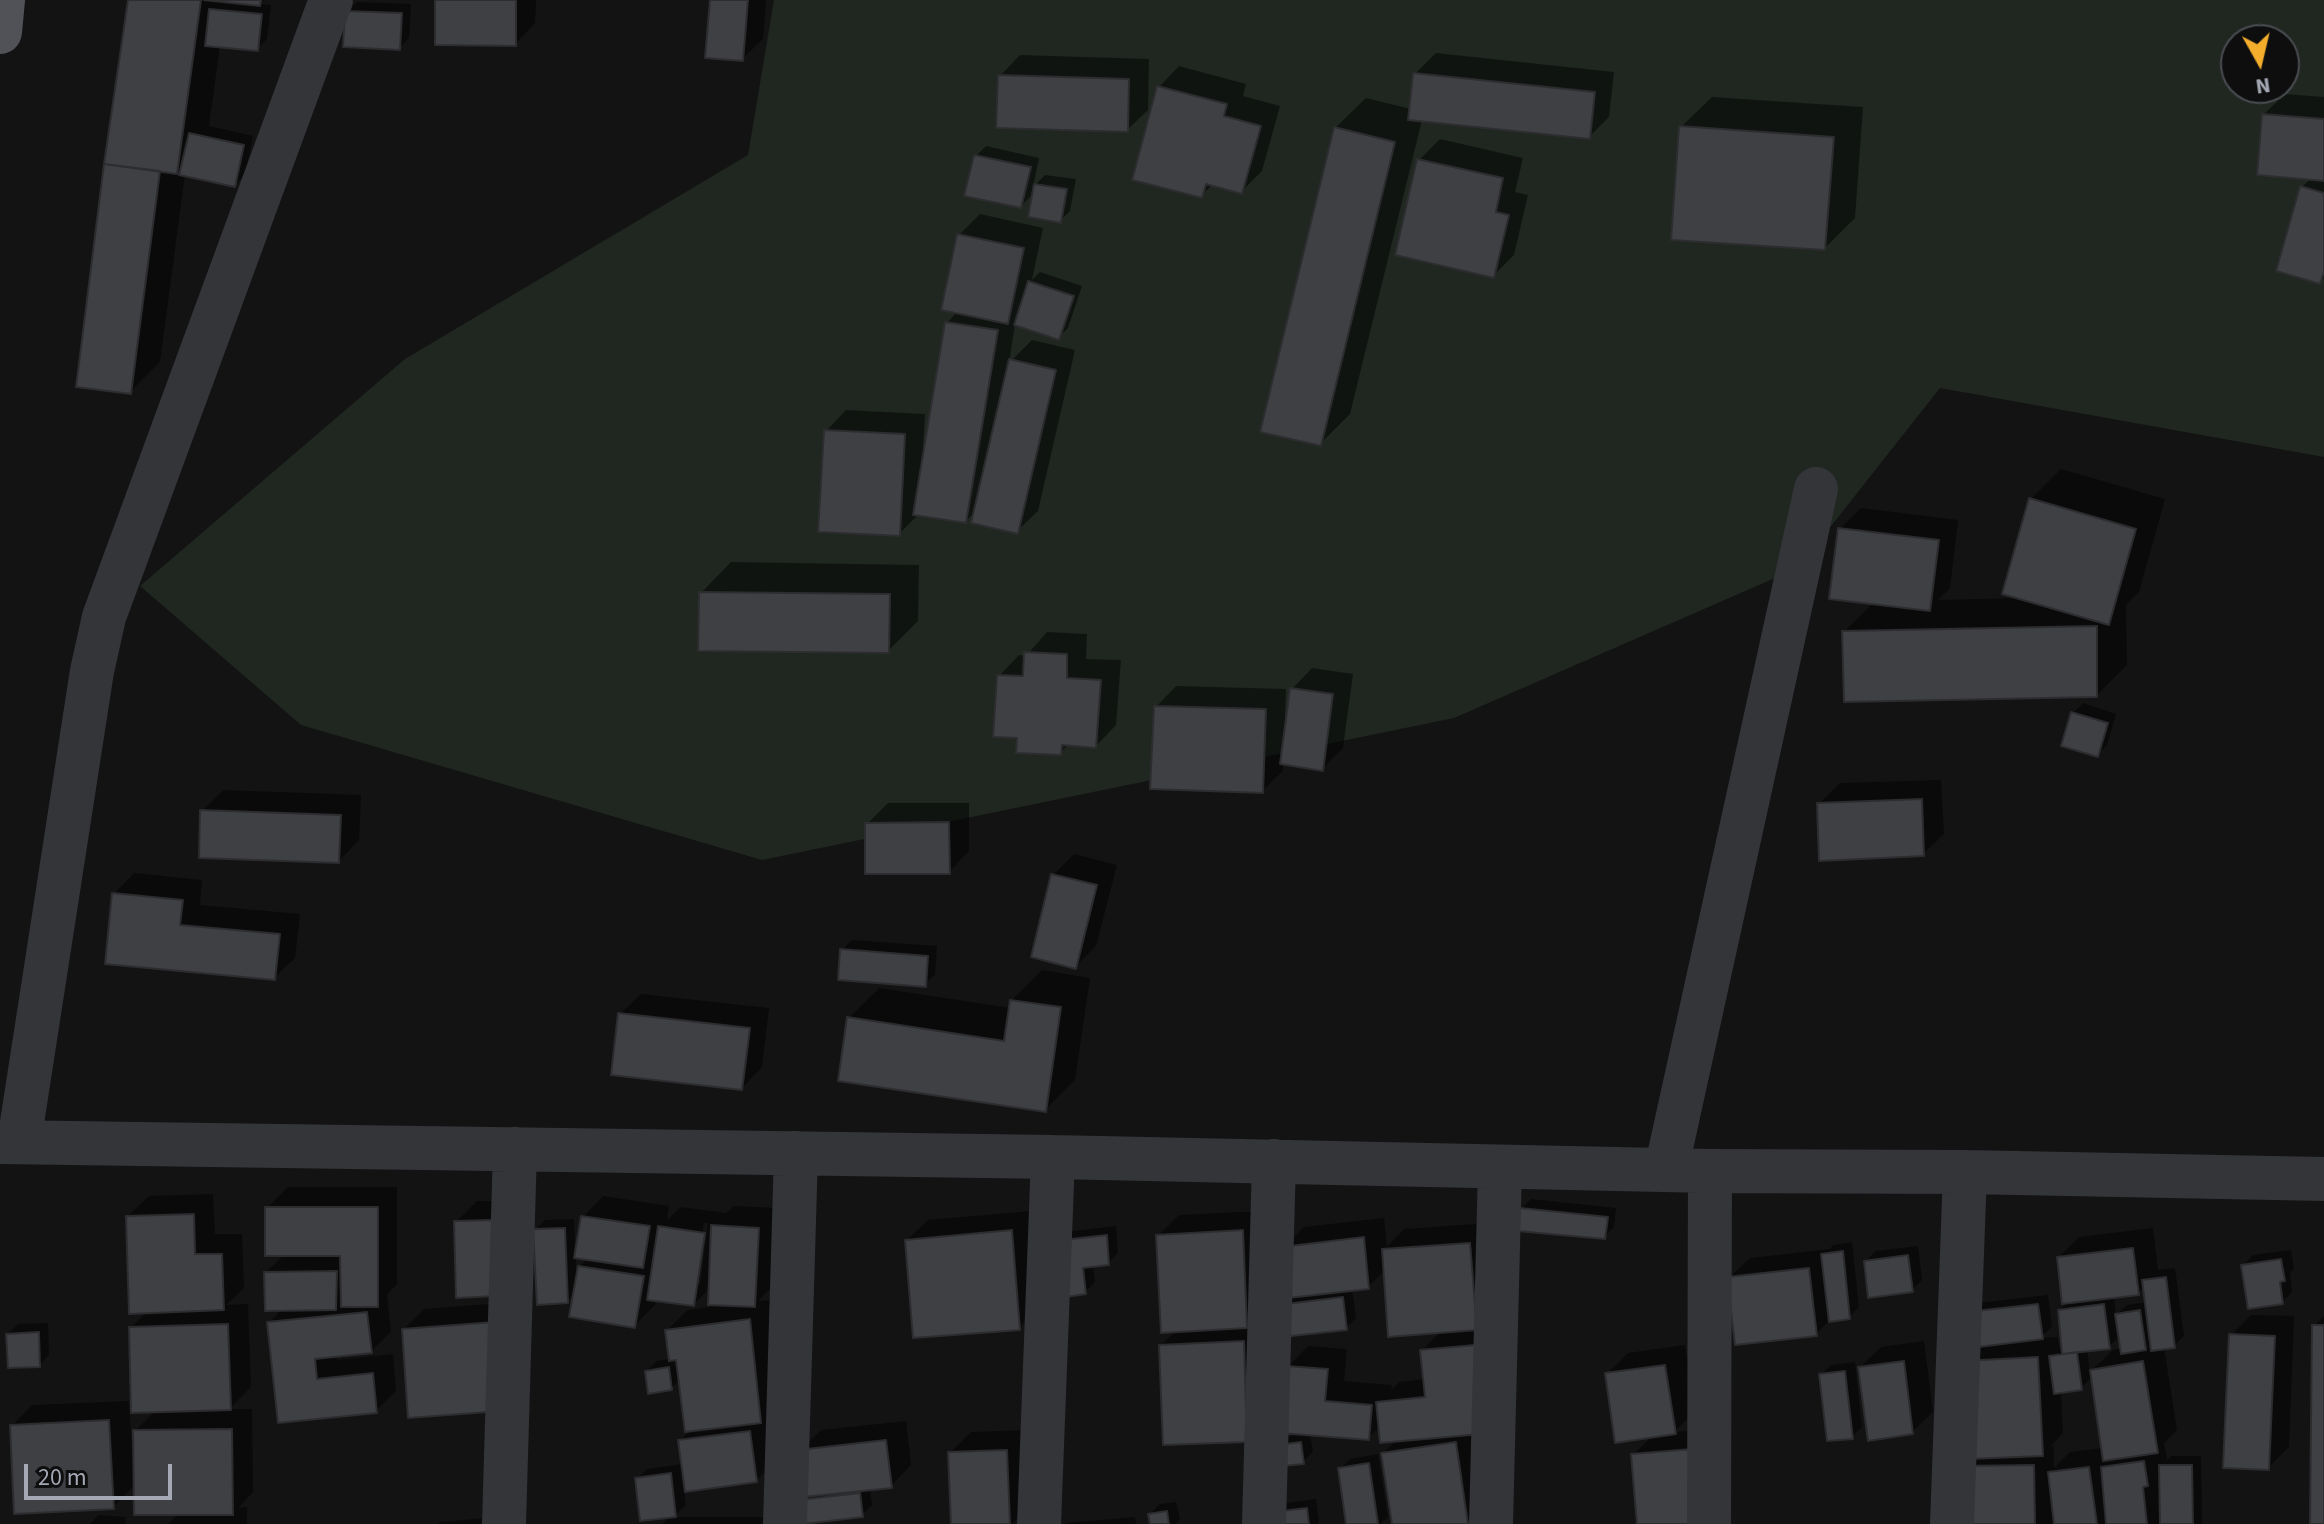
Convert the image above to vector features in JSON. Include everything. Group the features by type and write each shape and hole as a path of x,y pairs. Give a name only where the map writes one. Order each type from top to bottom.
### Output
{"main road":[{"path":"0,32 3,0"}],"street":[{"path":"331,0 104,617 10,1142 2324,1179"},
{"path":"1666,1170 1816,489"},
{"path":"504,1524 515,1149"},
{"path":"785,1524 796,1153"},
{"path":"1039,1524 1053,1157"},
{"path":"1264,1524 1274,1161"},
{"path":"1491,1524 1500,1167"},
{"path":"1709,1524 1710,1171"},
{"path":"1952,1524 1965,1172"}],"shaded area":[{"path":"774,0 2324,0 2324,457 1940,388 1798,568 1454,718 762,860 301,725 140,586 405,359 748,155"}],"building":[{"path":"128,0 201,0 177,174 104,164"},
{"path":"204,0 261,0 260,6"},
{"path":"435,0 516,0 516,46 435,45"},
{"path":"710,0 748,0 743,61 705,58"},
{"path":"209,9 262,14 258,51 205,46"},
{"path":"345,11 402,13 400,50 343,47"},
{"path":"1413,73 1595,92 1590,139 1408,120"},
{"path":"998,75 1129,79 1128,132 996,128"},
{"path":"1157,86 1227,104 1224,116 1261,126 1242,194 1206,184 1202,198 1132,180"},
{"path":"2262,114 2324,119 2324,181 2257,175"},
{"path":"1679,126 1834,137 1825,250 1671,240"},
{"path":"1334,127 1395,142 1321,446 1260,432"},
{"path":"189,133 244,145 235,187 179,175"},
{"path":"974,155 1031,167 1021,208 964,196"},
{"path":"1417,159 1503,178 1496,212 1509,215 1494,278 1395,255"},
{"path":"104,164 160,171 131,394 76,387"},
{"path":"1034,184 1067,189 1061,223 1028,217"},
{"path":"2300,186 2324,193 2324,272 2320,284 2276,271"},
{"path":"957,234 1024,248 1008,324 941,310"},
{"path":"1028,281 1074,296 1059,340 1014,325"},
{"path":"945,322 998,330 966,523 913,515"},
{"path":"1009,359 1056,370 1018,534 971,523"},
{"path":"824,430 905,434 900,536 818,532"},
{"path":"2029,498 2136,529 2109,625 2002,594"},
{"path":"1838,528 1939,540 1930,611 1829,599"},
{"path":"699,592 890,594 889,653 698,651"},
{"path":"2097,626 2097,697 1844,702 1842,631"},
{"path":"1024,652 1067,654 1067,678 1101,680 1096,748 1062,745 1061,755 1016,753 1017,738 993,737 997,675 1023,676"},
{"path":"1290,688 1333,694 1323,771 1280,764"},
{"path":"1154,706 1266,709 1263,793 1150,789"},
{"path":"2071,712 2108,723 2098,757 2061,746"},
{"path":"1922,799 1924,856 1819,861 1817,803"},
{"path":"200,810 341,815 339,863 199,858"},
{"path":"949,822 950,874 865,874 865,823"},
{"path":"1051,874 1097,885 1076,969 1031,957"},
{"path":"112,893 183,900 180,925 280,934 275,980 105,964"},
{"path":"840,949 928,956 926,987 838,980"},
{"path":"1010,1000 1061,1007 1046,1112 838,1081 847,1017 1004,1041"},
{"path":"618,1013 750,1028 742,1090 611,1075"},
{"path":"265,1207 378,1207 378,1307 341,1307 340,1256 265,1256"},
{"path":"1520,1208 1608,1217 1605,1239 1517,1231"},
{"path":"194,1214 195,1254 222,1254 224,1310 129,1314 126,1216"},
{"path":"581,1216 650,1226 643,1268 574,1258"},
{"path":"495,1220 496,1296 456,1298 454,1221"},
{"path":"711,1225 759,1228 755,1307 708,1305"},
{"path":"658,1226 705,1233 694,1306 647,1300"},
{"path":"565,1228 568,1303 537,1305 533,1229"},
{"path":"1012,1230 1020,1330 913,1338 905,1240"},
{"path":"1243,1230 1247,1328 1161,1333 1156,1235"},
{"path":"1107,1235 1109,1265 1083,1268 1086,1294 1059,1298 1053,1241"},
{"path":"1364,1237 1369,1289 1288,1298 1282,1247"},
{"path":"1470,1243 1477,1330 1388,1337 1382,1249"},
{"path":"2133,1248 2139,1295 2062,1304 2057,1257"},
{"path":"1843,1251 1850,1319 1829,1322 1821,1254"},
{"path":"1908,1255 1913,1292 1868,1298 1864,1261"},
{"path":"2281,1259 2285,1281 2280,1282 2283,1304 2248,1309 2241,1265"},
{"path":"578,1266 644,1276 635,1328 569,1317"},
{"path":"1809,1268 1817,1336 1735,1345 1727,1277"},
{"path":"337,1271 336,1310 265,1311 264,1272"},
{"path":"2166,1277 2175,1348 2151,1351 2142,1280"},
{"path":"1343,1297 1347,1330 1282,1337 1278,1305"},
{"path":"2038,1304 2043,1339 1970,1348 1966,1312"},
{"path":"2104,1304 2110,1349 2062,1354 2058,1310"},
{"path":"2140,1310 2146,1350 2121,1354 2115,1314"},
{"path":"367,1312 372,1353 315,1359 317,1379 373,1373 377,1413 278,1423 267,1322"},
{"path":"750,1319 761,1423 685,1432 676,1360 669,1361 665,1330"},
{"path":"495,1322 501,1411 408,1418 402,1329"},
{"path":"228,1324 231,1410 131,1413 129,1327"},
{"path":"2312,1325 2324,1325 2324,1524 2310,1524"},
{"path":"39,1332 40,1367 8,1368 6,1334"},
{"path":"2229,1334 2275,1336 2269,1470 2223,1468"},
{"path":"1244,1341 1247,1442 1163,1445 1159,1345"},
{"path":"1475,1345 1481,1434 1380,1443 1376,1402 1425,1397 1420,1350"},
{"path":"2077,1352 2082,1390 2054,1394 2049,1356"},
{"path":"2038,1357 2043,1456 1968,1459 1963,1361"},
{"path":"1904,1361 1913,1434 1868,1441 1858,1367"},
{"path":"2143,1361 2158,1453 2103,1461 2090,1370"},
{"path":"1665,1365 1676,1434 1615,1443 1605,1373"},
{"path":"1286,1366 1328,1369 1325,1401 1372,1405 1369,1440 1280,1433"},
{"path":"669,1367 672,1390 648,1394 645,1371"},
{"path":"1845,1371 1853,1439 1827,1441 1819,1374"},
{"path":"109,1420 114,1509 14,1514 10,1425"},
{"path":"232,1429 233,1515 134,1515 133,1430"},
{"path":"750,1431 757,1482 685,1492 678,1440"},
{"path":"886,1440 892,1488 803,1497 798,1450"},
{"path":"1301,1442 1304,1464 1281,1466 1278,1445"},
{"path":"1456,1442 1468,1524 1392,1524 1381,1453"},
{"path":"1693,1449 1700,1524 1637,1524 1631,1454"},
{"path":"1007,1450 1010,1524 951,1524 948,1452"},
{"path":"2144,1461 2148,1486 2143,1487 2147,1524 2106,1524 2101,1467"},
{"path":"1369,1463 1378,1524 1346,1524 1338,1468"},
{"path":"2034,1465 2035,1524 1959,1524 1959,1466"},
{"path":"2159,1465 2192,1465 2193,1524 2160,1524"},
{"path":"2089,1467 2097,1524 2054,1524 2048,1472"},
{"path":"671,1473 676,1517 640,1521 635,1478"},
{"path":"860,1493 863,1517 803,1524 799,1500"},
{"path":"1307,1508 1309,1524 1275,1524 1274,1512"},
{"path":"1167,1511 1169,1524 1150,1524 1148,1514"}]}
